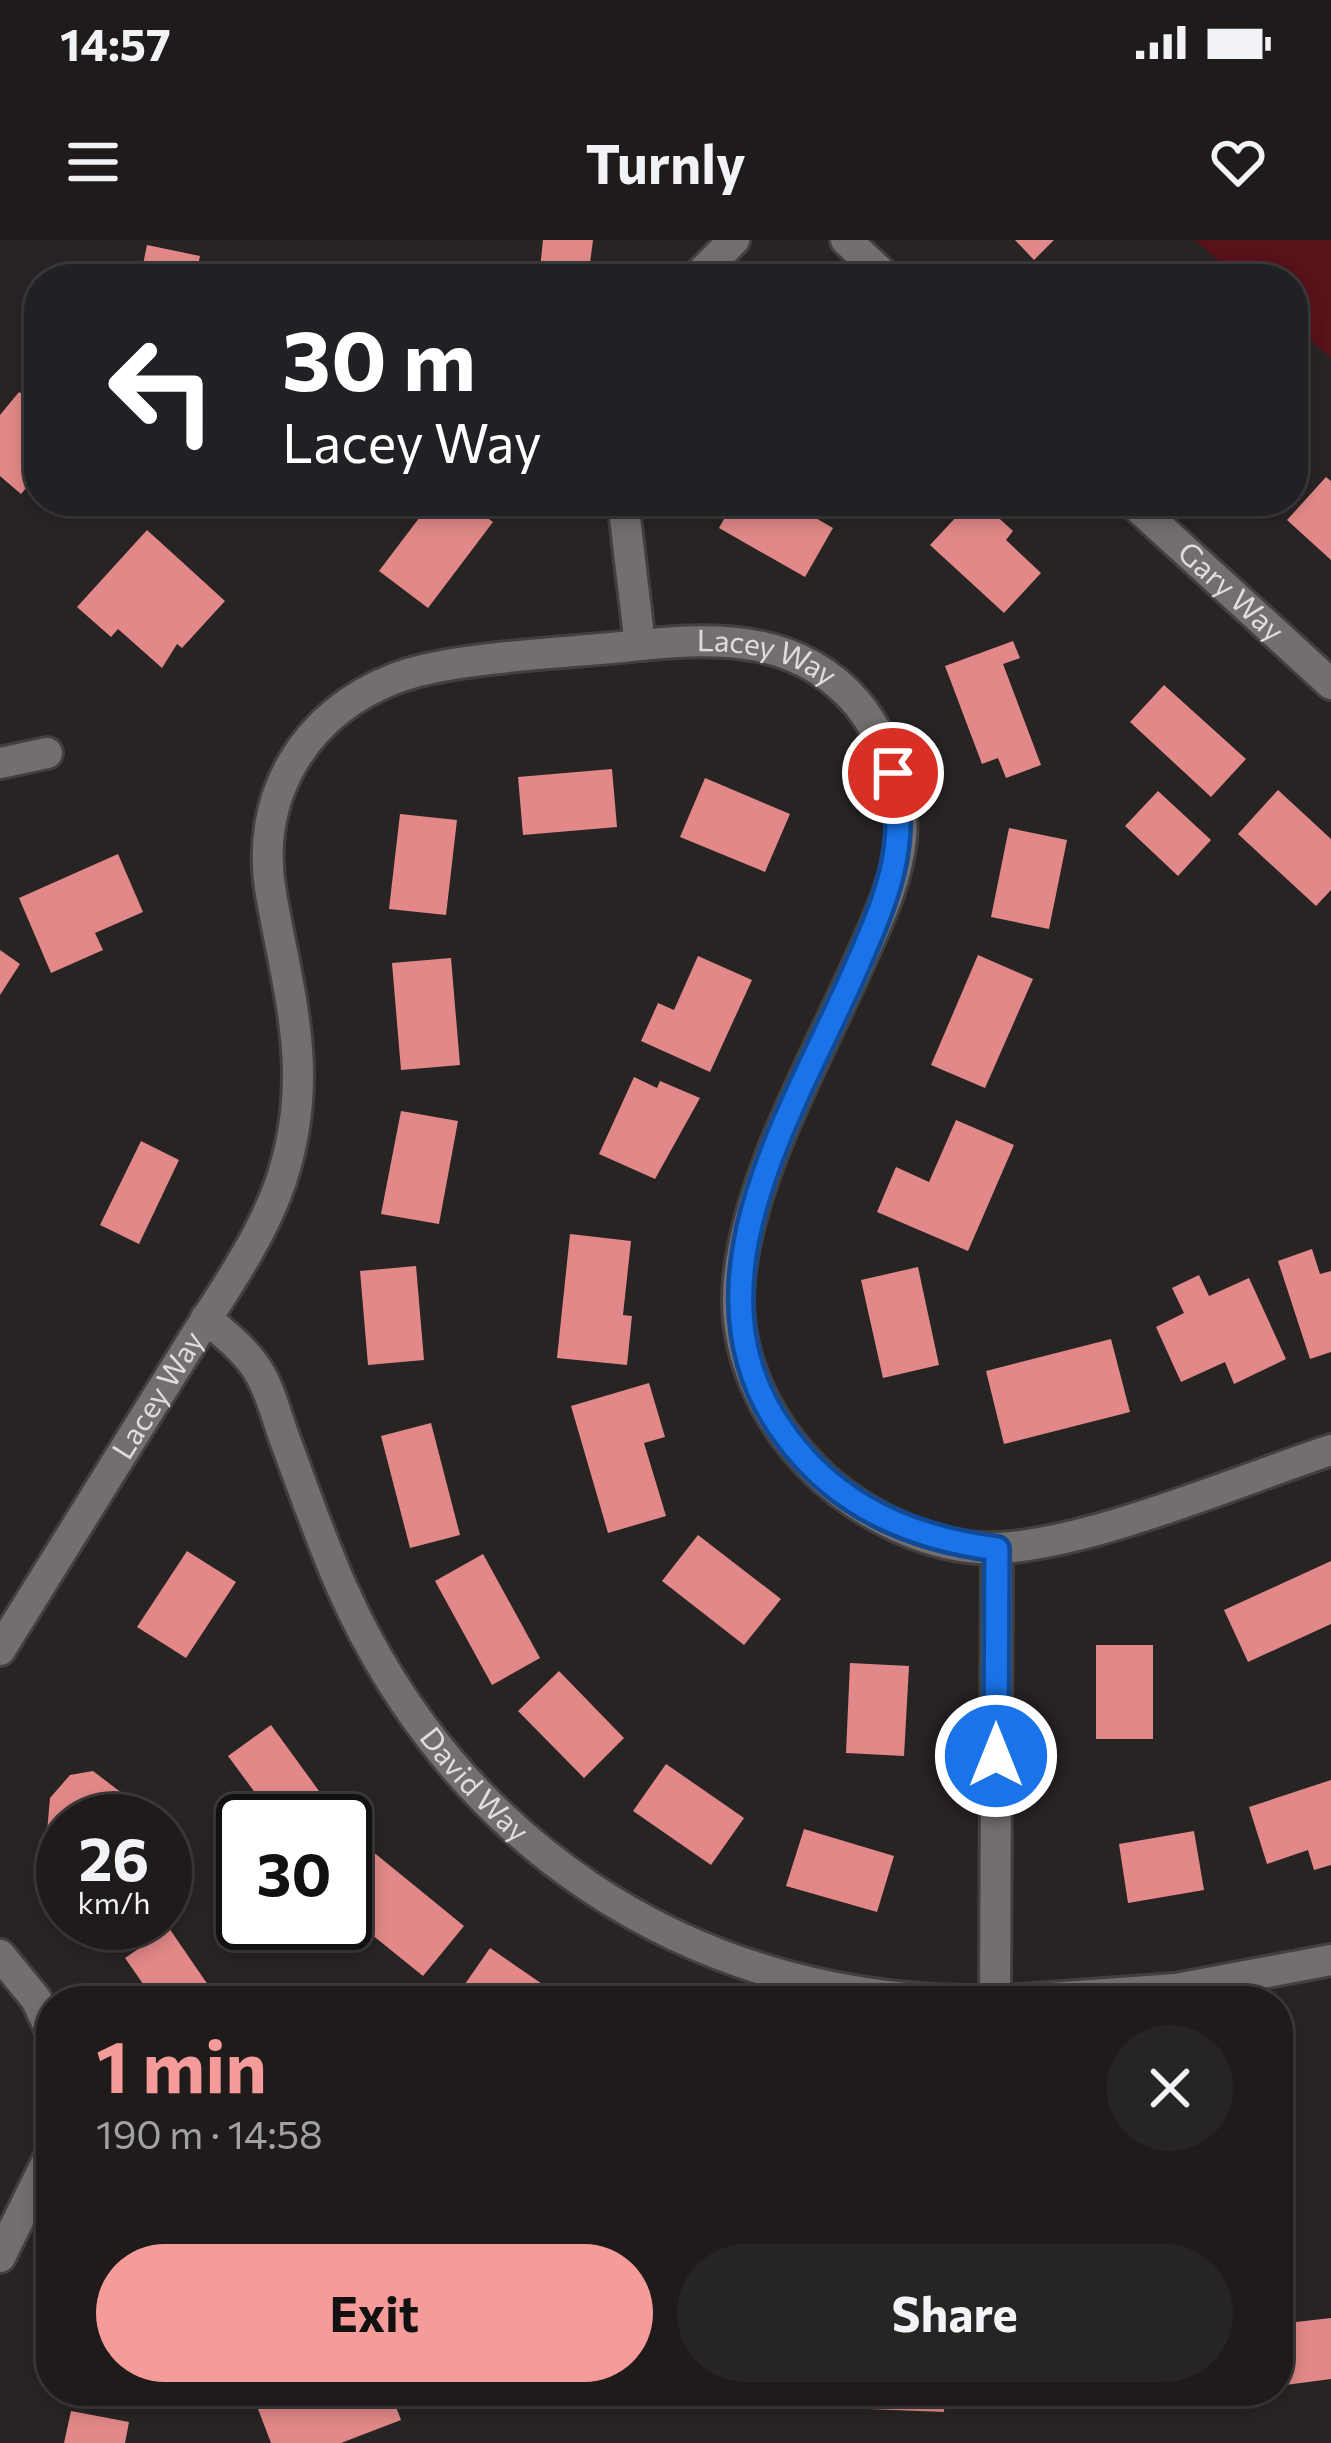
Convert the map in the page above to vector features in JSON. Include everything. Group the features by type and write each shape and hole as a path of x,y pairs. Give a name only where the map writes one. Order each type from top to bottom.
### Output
{"street":[{"path":"710,264 734,240"},
{"path":"846,240 872,264"},
{"path":"625,516 640,645"},
{"name":"Gary Way","path":"1147,516 1331,684"},
{"name":"Lacey Way","path":"1,1647 271,1206 296,1109 299,1036 267,868 268,816 287,769 346,704 400,676 640,645 726,640 791,654 845,690 881,742 900,805 901,837 892,882 751,1213 738,1286 745,1356 776,1423 827,1482 856,1504 920,1534 997,1549 1095,1528 1331,1450"},
{"path":"0,763 47,753"},
{"name":"David Way","path":"206,1318 258,1370 340,1586 389,1678 441,1752 513,1825 593,1888 712,1955 820,1986"},
{"path":"995,1986 997,1549"},
{"path":"0,1954 36,1999"},
{"path":"1192,1986 1331,1960"},
{"path":"0,2257 36,2184"}],"shaded area":[{"path":"1195,240 1331,240 1331,358 1308,339 1308,264 1222,264"}],"building":[{"path":"543,240 593,240 590,264 541,264"},
{"path":"1015,240 1054,240 1034,260"},
{"path":"147,245 200,256 198,264 143,264"},
{"path":"19,392 24,395 21,494 0,476 0,415"},
{"path":"1326,477 1331,481 1331,560 1287,520 1308,516 1308,497"},
{"path":"421,516 485,516 493,522 428,608 379,571"},
{"path":"726,516 812,516 833,528 805,577 719,528"},
{"path":"957,516 996,516 1013,531 1006,540 1041,573 1004,613 930,545"},
{"path":"147,530 225,601 182,648 177,644 162,668 118,629 111,637 77,607"},
{"path":"1013,641 1020,658 1003,664 1041,765 1006,778 998,758 982,764 945,666"},
{"path":"1164,685 1246,759 1211,797 1130,722"},
{"path":"612,769 617,827 523,835 518,777"},
{"path":"705,778 790,814 765,872 680,837"},
{"path":"1278,790 1331,839 1331,890 1316,906 1238,834"},
{"path":"1158,791 1211,840 1178,876 1125,826"},
{"path":"400,814 457,820 446,915 389,909"},
{"path":"1009,828 1067,840 1049,929 991,917"},
{"path":"118,854 143,912 95,933 103,950 51,973 19,898"},
{"path":"0,950 20,964 0,995"},
{"path":"978,955 1033,979 985,1088 931,1065"},
{"path":"698,956 752,980 710,1072 641,1041 658,1003 674,1010"},
{"path":"451,958 460,1065 401,1070 392,963"},
{"path":"634,1077 657,1088 660,1081 700,1098 655,1179 599,1154"},
{"path":"401,1111 458,1121 439,1224 381,1214"},
{"path":"956,1120 1014,1145 968,1251 877,1212 896,1167 929,1182"},
{"path":"141,1141 179,1160 139,1244 100,1225"},
{"path":"570,1234 631,1241 623,1315 632,1316 627,1365 557,1358"},
{"path":"1312,1249 1320,1274 1331,1271 1331,1352 1310,1359 1278,1261"},
{"path":"416,1266 424,1360 368,1365 360,1271"},
{"path":"918,1267 939,1365 883,1378 861,1280"},
{"path":"1199,1275 1209,1296 1249,1278 1286,1359 1234,1384 1225,1362 1181,1382 1156,1327 1184,1313 1172,1288"},
{"path":"1111,1339 1130,1412 1004,1444 986,1371"},
{"path":"649,1383 665,1437 644,1443 666,1516 608,1533 571,1406"},
{"path":"431,1423 460,1535 410,1548 381,1436"},
{"path":"698,1535 781,1599 744,1645 662,1581"},
{"path":"187,1551 236,1582 186,1658 137,1627"},
{"path":"483,1554 540,1658 492,1685 435,1581"},
{"path":"1331,1561 1331,1624 1248,1662 1224,1610"},
{"path":"1096,1645 1153,1645 1153,1739 1096,1739"},
{"path":"850,1663 909,1666 904,1756 846,1753"},
{"path":"559,1671 624,1738 584,1778 518,1711"},
{"path":"271,1725 321,1794 256,1794 228,1756"},
{"path":"666,1764 744,1818 711,1865 633,1811"},
{"path":"93,1771 123,1794 53,1794 70,1775"},
{"path":"1331,1780 1331,1865 1314,1870 1308,1850 1267,1864 1249,1807"},
{"path":"804,1829 894,1856 877,1912 786,1886"},
{"path":"1194,1831 1204,1890 1128,1903 1119,1844"},
{"path":"372,1851 464,1926 423,1976 372,1935"},
{"path":"490,1948 545,1986 468,1986"},
{"path":"137,1950 184,1950 209,1986 145,1986 125,1958"},
{"path":"1331,2318 1331,2379 1293,2384 1293,2322"},
{"path":"257,2406 396,2406 401,2420 341,2443 271,2443"},
{"path":"792,2406 944,2406 944,2412"},
{"path":"71,2411 129,2422 125,2443 64,2443"}],"route":[{"path":"893,773 901,837 888,897 751,1213 738,1286 739,1321 745,1356 776,1423 827,1482 856,1504 920,1534 997,1549 996,1756"}]}
